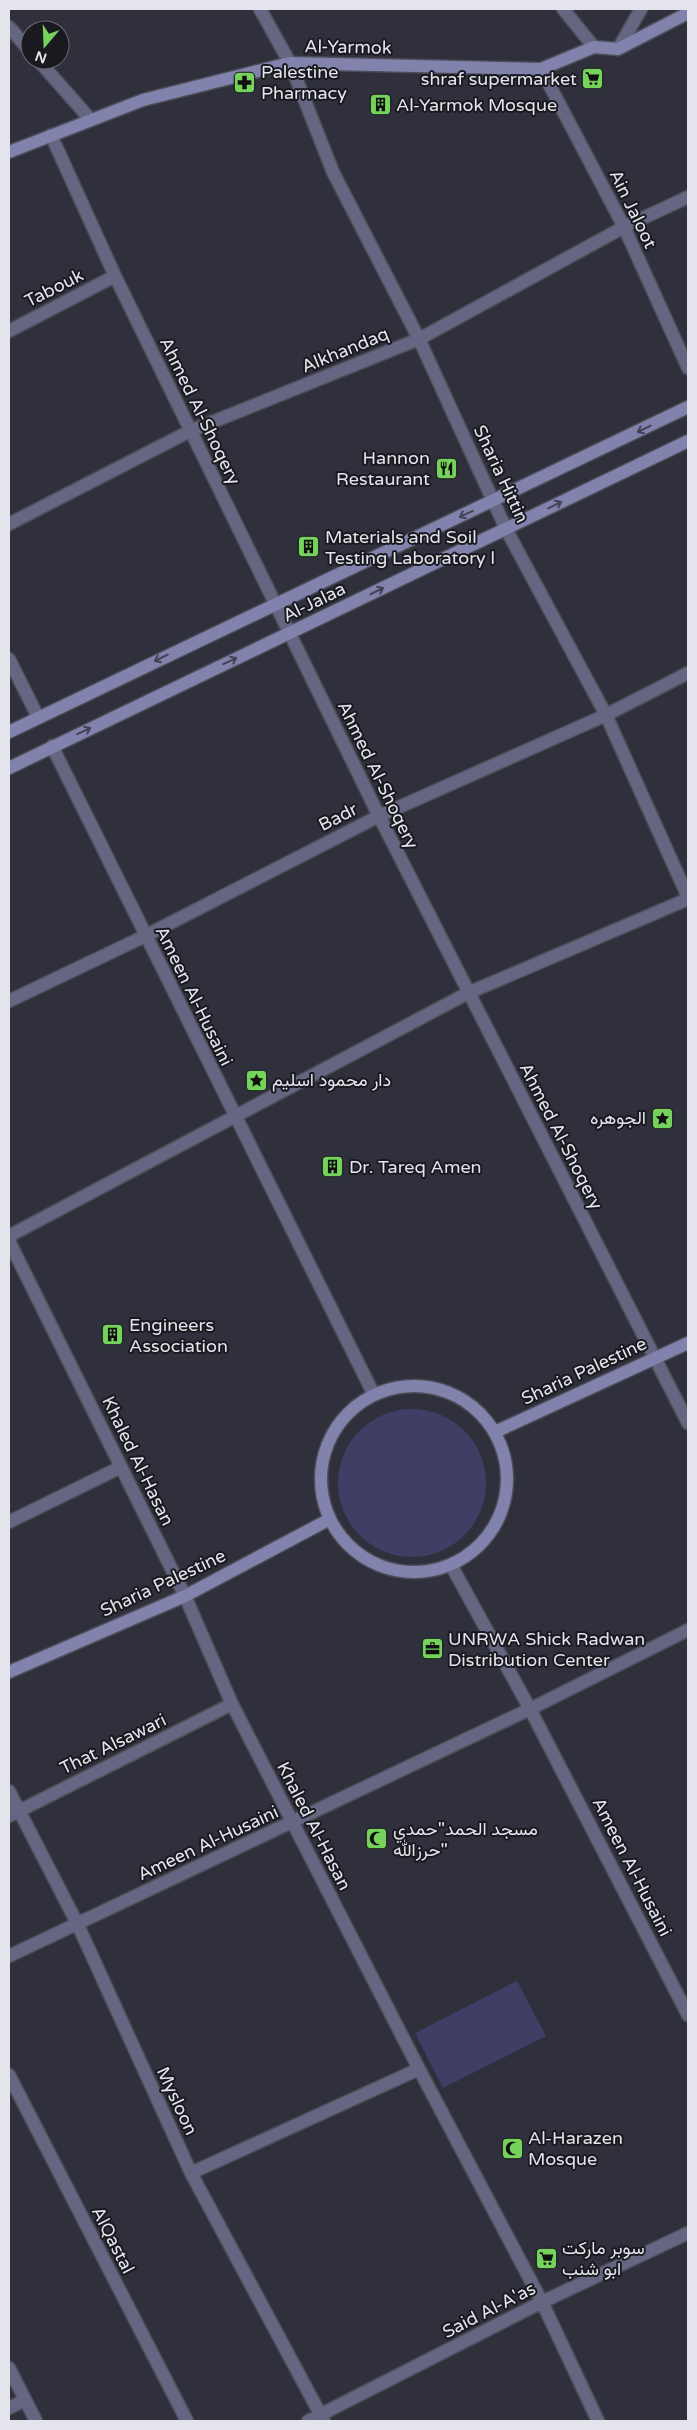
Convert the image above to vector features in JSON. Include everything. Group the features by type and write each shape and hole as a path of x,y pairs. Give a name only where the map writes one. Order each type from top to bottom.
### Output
{"street":[{"name":"Sharia Hittin","path":"260,9 290,63 333,172 419,339 506,528 606,715 688,898"},
{"path":"563,9 594,47"},
{"path":"618,49 641,9"},
{"path":"618,49 688,14"},
{"path":"9,27 20,40"},
{"name":"Al-Yarmok","path":"9,152 143,100 290,63 541,69 594,47 618,49"},
{"name":"Ain Jaloot","path":"541,69 624,227 688,368"},
{"path":"47,70 90,120"},
{"name":"Ahmed Al-Shoqery","path":"51,135 115,276 288,633 468,993 688,1423"},
{"name":"Alkhandaq","path":"9,524 190,431 419,339 624,227 688,196"},
{"name":"Tabouk","path":"9,331 115,276"},
{"name":"Al-Jalaa","path":"9,732 275,603 688,408"},
{"name":"Al-Jalaa","path":"9,768 688,441"},
{"path":"9,659 38,717"},
{"name":"Badr","path":"9,1001 145,936 379,816 606,715 688,673"},
{"name":"Ameen Al-Husaini","path":"52,746 374,1395"},
{"path":"9,1236 468,993 688,898"},
{"name":"Khaled Al-Hasan","path":"9,1241 185,1596 232,1704 419,2069 542,2302 598,2421"},
{"name":"Sharia Palestine","path":"495,1432 688,1343"},
{"path":"410,1386 445,1391 475,1408 495,1432 506,1464 507,1494 503,1510 488,1537 467,1556 451,1565 418,1572 384,1567 354,1550 341,1537 330,1518 322,1494 320,1479 326,1449 340,1422 350,1411 374,1395 410,1386"},
{"path":"9,1522 121,1467"},
{"name":"Sharia Palestine","path":"9,1672 185,1596 330,1518"},
{"name":"Ameen Al-Husaini","path":"451,1565 530,1709 688,2015"},
{"name":"Ameen Al-Husaini","path":"9,1956 293,1823 530,1709 688,1630"},
{"name":"That Alsawari","path":"14,1813 232,1704"},
{"name":"Mysloon","path":"9,1791 14,1813 77,1924 191,2172 317,2420"},
{"path":"191,2172 419,2069"},
{"name":"AlQastal","path":"9,2075 187,2421"},
{"name":"Said Al-A'as","path":"317,2420 542,2302 688,2232"},
{"path":"9,2368 36,2421"},
{"path":"9,2408 25,2400"}],"shaded area":[{"path":"412,1409 426,1410 440,1415 453,1421 464,1431 474,1442 480,1455 485,1469 485,1497 480,1511 474,1524 464,1535 453,1545 440,1551 426,1556 412,1557 398,1556 384,1551 371,1545 360,1535 350,1524 344,1511 339,1497 338,1483 339,1469 344,1455 350,1442 360,1431 371,1421 384,1415 398,1410"},
{"path":"517,1981 546,2036 443,2088 415,2033"}],"place":[{"name":"shraf supermarket","path":"593,79"},
{"name":"Palestine Pharmacy","path":"245,82"},
{"name":"Al-Yarmok Mosque","path":"380,105"},
{"name":"Hannon Restaurant","path":"446,468"},
{"name":"Materials and Soil Testing Laboratory l","path":"309,547"},
{"name":"دار محمود اسليم","path":"256,1080"},
{"name":"الجوهره","path":"662,1118"},
{"name":"Dr. Tareq Amen","path":"333,1167"},
{"name":"Engineers Association","path":"113,1335"},
{"name":"UNRWA Shick Radwan Distribution Center","path":"432,1649"},
{"name":"مسجد الحمد\"حمدي حرزالله\"","path":"377,1839"},
{"name":"Al-Harazen Mosque","path":"512,2148"},
{"name":"سوبر ماركت ابو شنب","path":"546,2258"}]}
